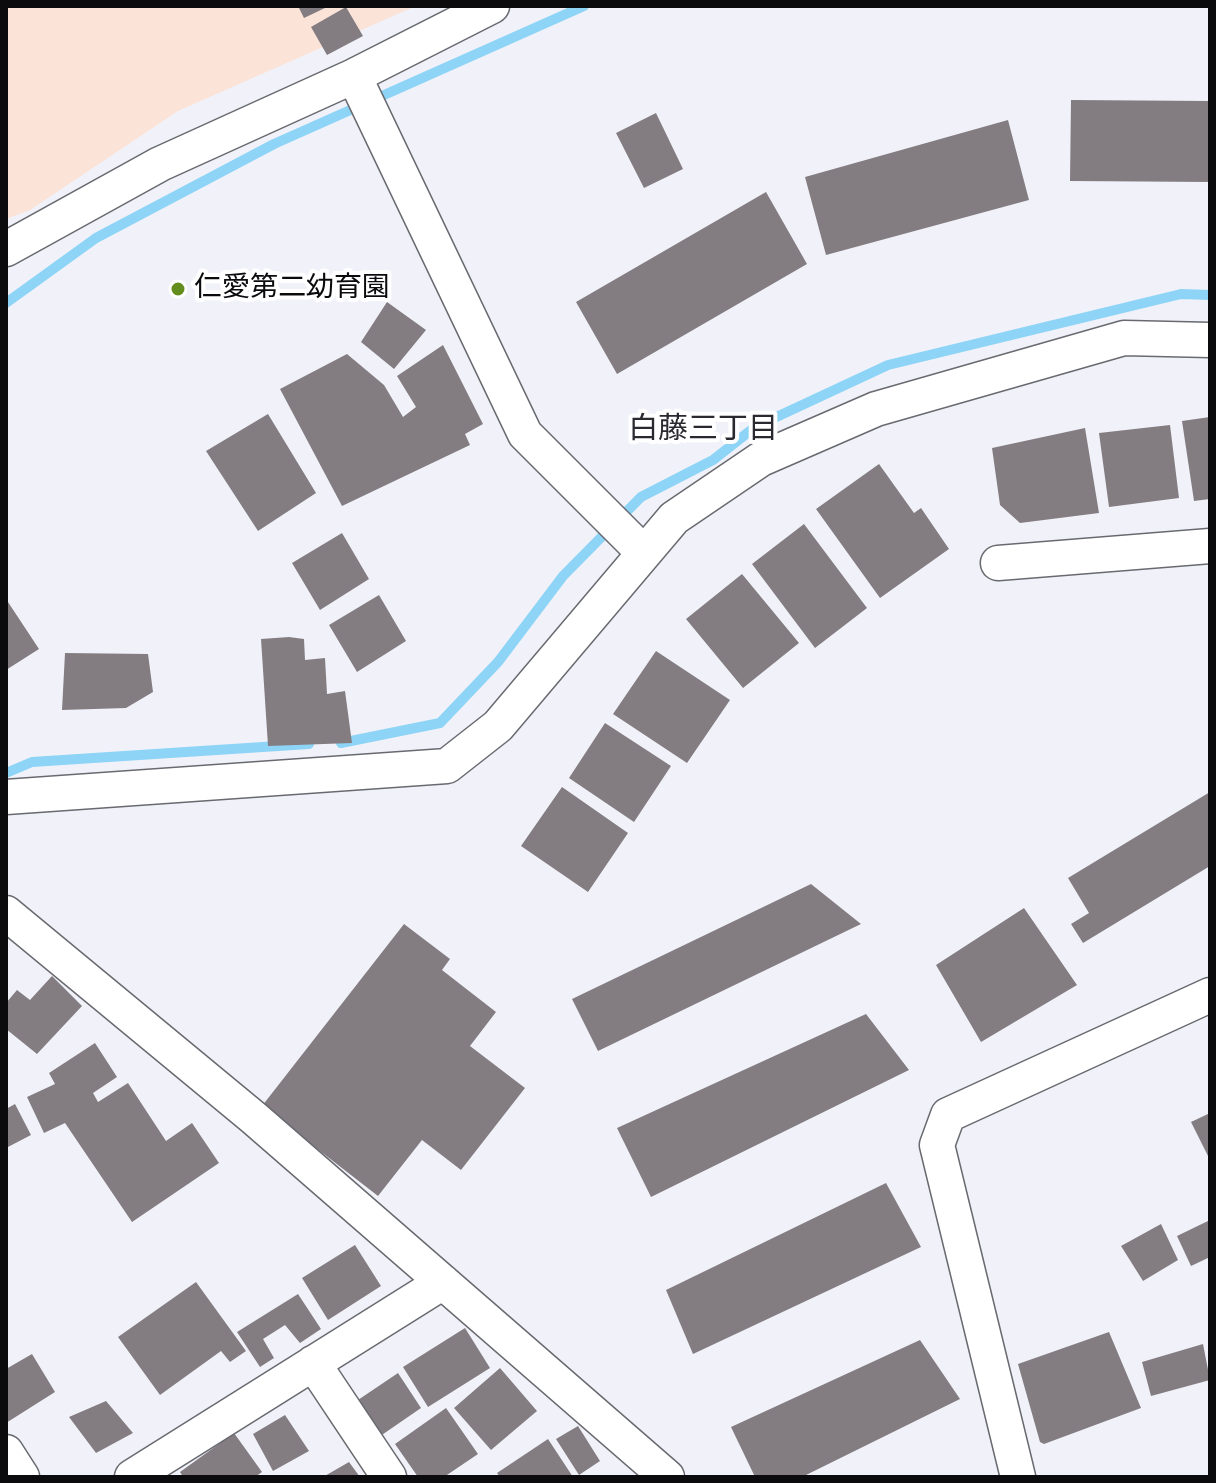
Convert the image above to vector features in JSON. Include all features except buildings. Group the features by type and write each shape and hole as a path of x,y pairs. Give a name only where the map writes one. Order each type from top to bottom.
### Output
{"street":[{"path":"6,249 160,164 354,76 492,6"},
{"path":"354,76 525,434 644,553"},
{"path":"6,797 447,766 498,726 674,518 761,459 876,409 1124,338 1210,340"},
{"path":"998,563 1210,546"},
{"path":"6,913 254,1118 667,1477"},
{"path":"1018,1477 937,1145 948,1115 1210,995"},
{"path":"132,1477 168,1468 313,1363 443,1282"},
{"path":"313,1363 389,1477"},
{"path":"6,1452 22,1477"}],"shaded area":[{"path":"6,6 416,6 178,111 30,210 6,219"}],"waterway":[{"path":"6,303 96,238 274,144 584,6"},
{"path":"341,743 440,723 498,662 563,576 641,497 713,460 755,427 888,365 1181,294 1210,295"},
{"path":"6,773 32,762 309,744"}],"place":[{"name":"仁愛第二幼育園","path":"178,289"}],"district":[{"name":"白藤三丁目","path":"703,430"}]}
